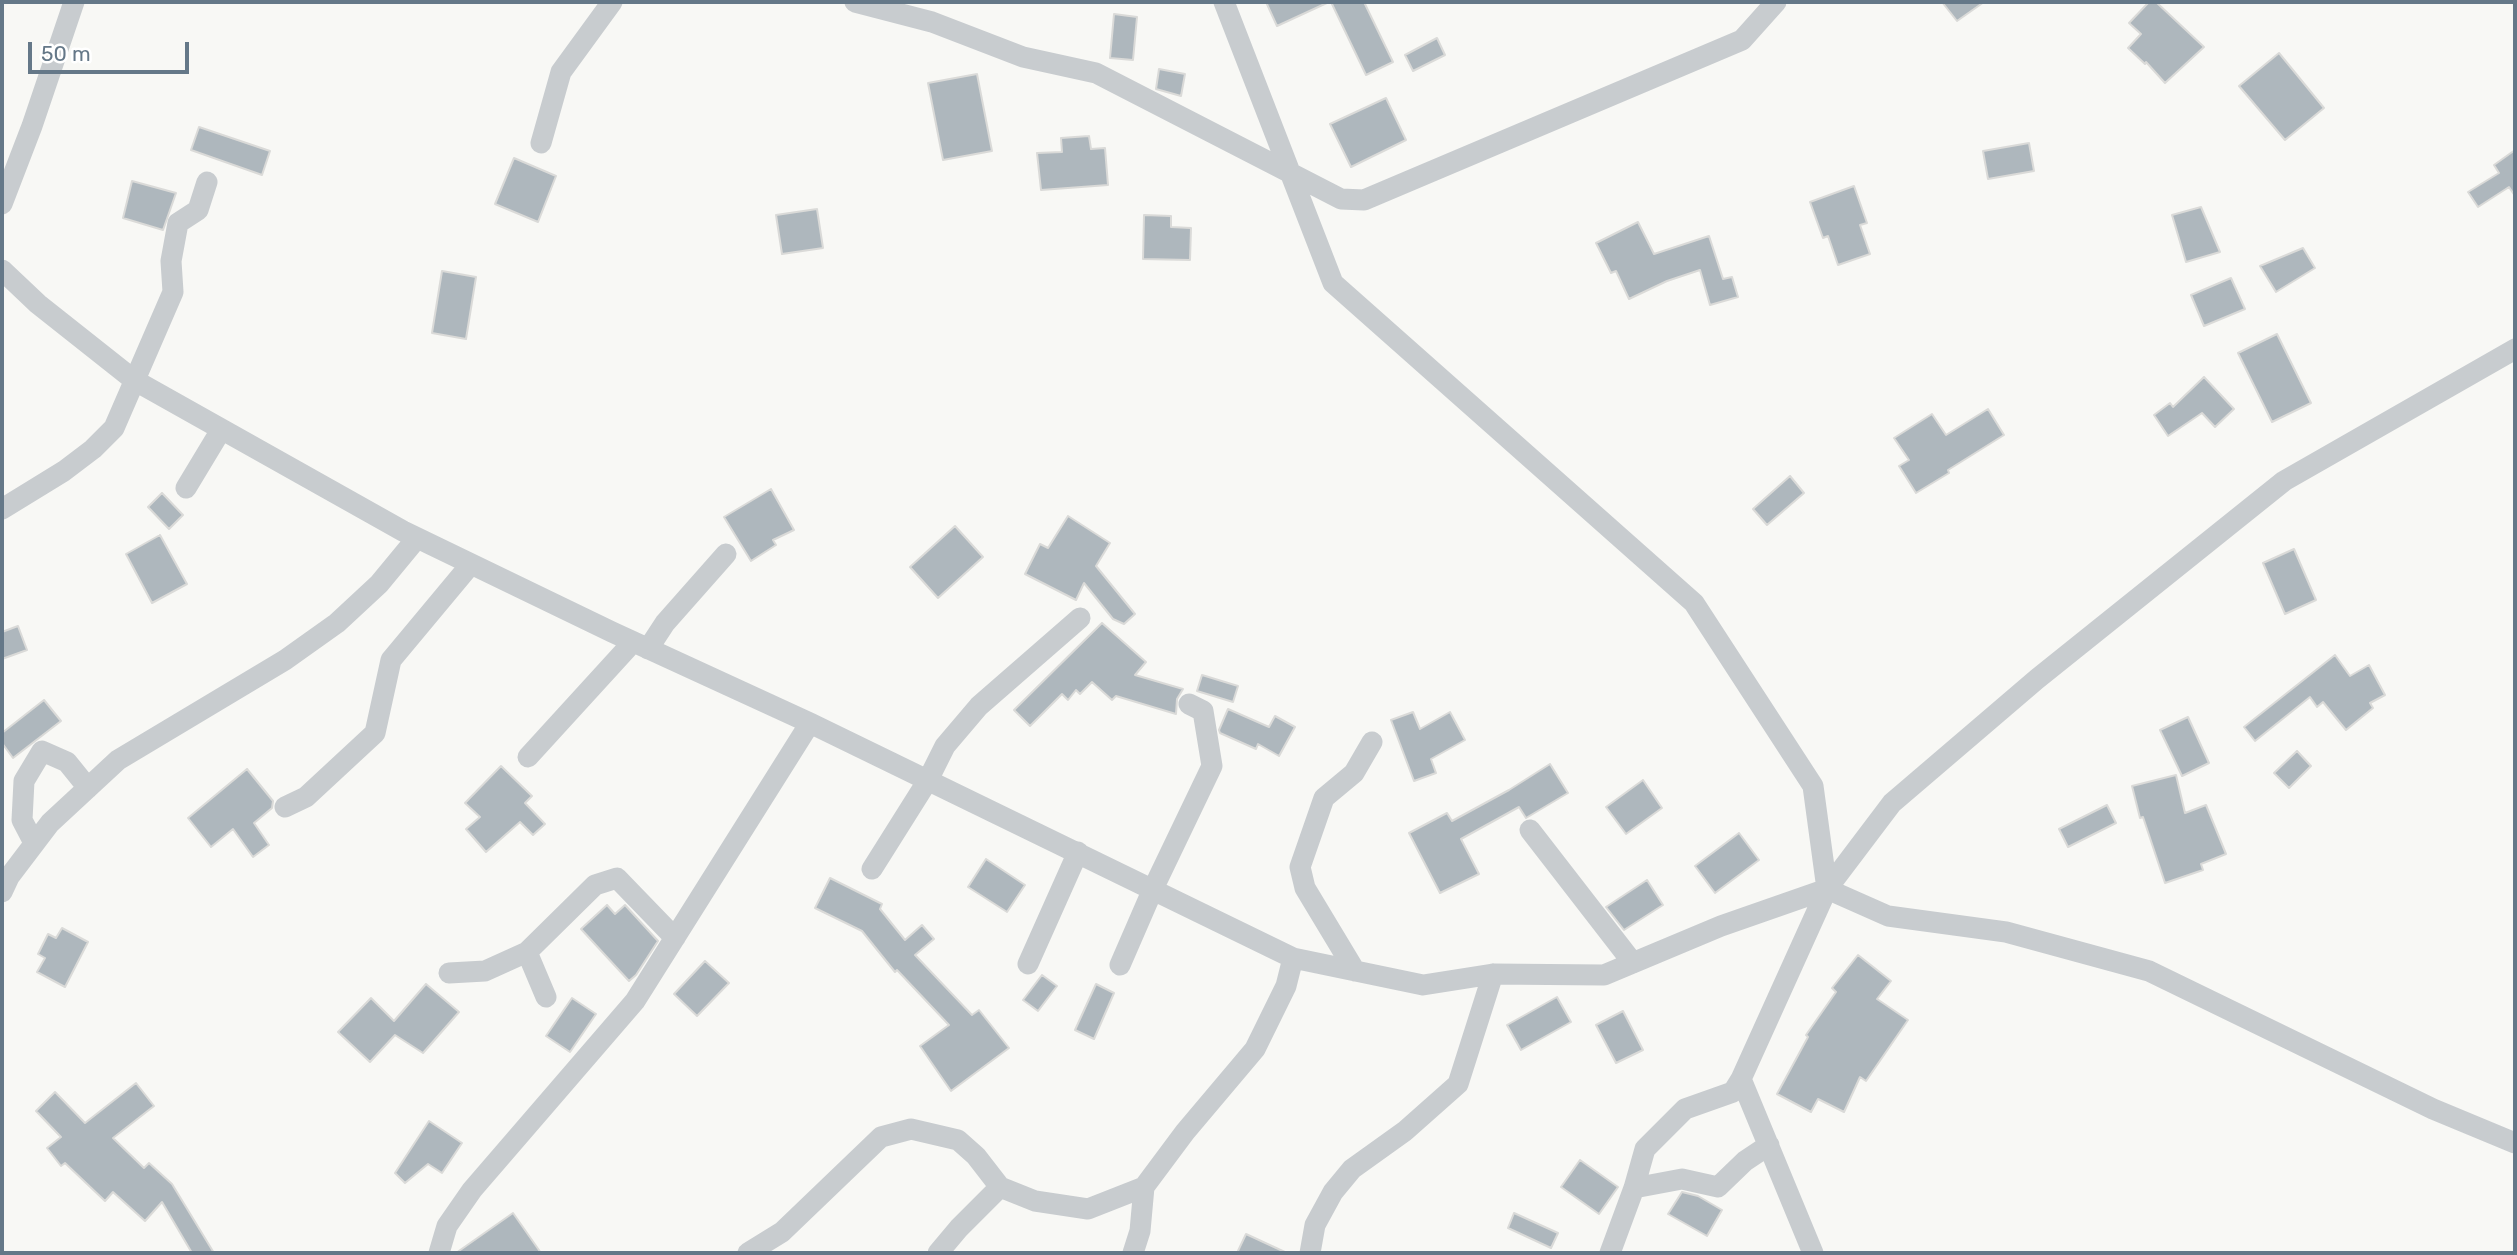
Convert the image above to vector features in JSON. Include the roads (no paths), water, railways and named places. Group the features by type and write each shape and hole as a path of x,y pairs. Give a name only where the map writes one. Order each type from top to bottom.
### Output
{"street":[{"path":"2,204 75,2"},
{"path":"541,143 561,72 612,2"},
{"path":"855,2 932,22 1023,58 1096,73 1341,200 1364,200 1742,40 1776,2"},
{"path":"1224,2 1333,283 1694,603 1813,786 1827,890"},
{"path":"2,509 64,471 93,449 114,428 173,292 171,261 178,223 198,210 207,182"},
{"path":"2,270 38,304 134,380 417,538 640,646 810,723 1293,958 1423,985 1493,974 1604,975 1721,926 1827,890 1888,916 2006,932 2149,971 2433,1109 2515,1143"},
{"path":"1610,1253 1645,1149 1685,1109 1732,1092 1741,1079 1827,890 1892,803 2037,679 2284,481 2515,349"},
{"path":"186,488 221,430"},
{"path":"2,892 9,877 50,823 118,760 285,660 338,623 379,584 417,538"},
{"path":"528,757 665,623 726,554"},
{"path":"285,807 306,797 375,733 391,660 471,565"},
{"path":"872,869 928,780 945,746 979,706 1080,618"},
{"path":"1120,965 1212,766 1203,711 1189,704"},
{"path":"439,1253 447,1226 472,1190 635,1001 810,723"},
{"path":"1355,971 1305,888 1300,867 1324,798 1354,772 1373,742"},
{"path":"34,844 22,820 24,781 43,751 67,762 89,788"},
{"path":"1530,830 1633,963"},
{"path":"1028,964 1078,852"},
{"path":"449,973 485,971 527,952 595,885 617,878 675,939"},
{"path":"527,952 546,997"},
{"path":"1133,1253 1140,1231 1144,1187 1185,1132 1255,1049 1286,986 1293,958"},
{"path":"1310,1253 1315,1225 1334,1192 1352,1169 1405,1131 1458,1084 1493,974"},
{"path":"1741,1079 1813,1253"},
{"path":"748,1253 782,1232 881,1137 911,1129 958,1140 976,1156 1000,1187 1035,1201 1088,1209 1144,1187"},
{"path":"1634,1188 1682,1179 1718,1187 1745,1161 1769,1145"},
{"path":"938,1253 1000,1187"}]}
